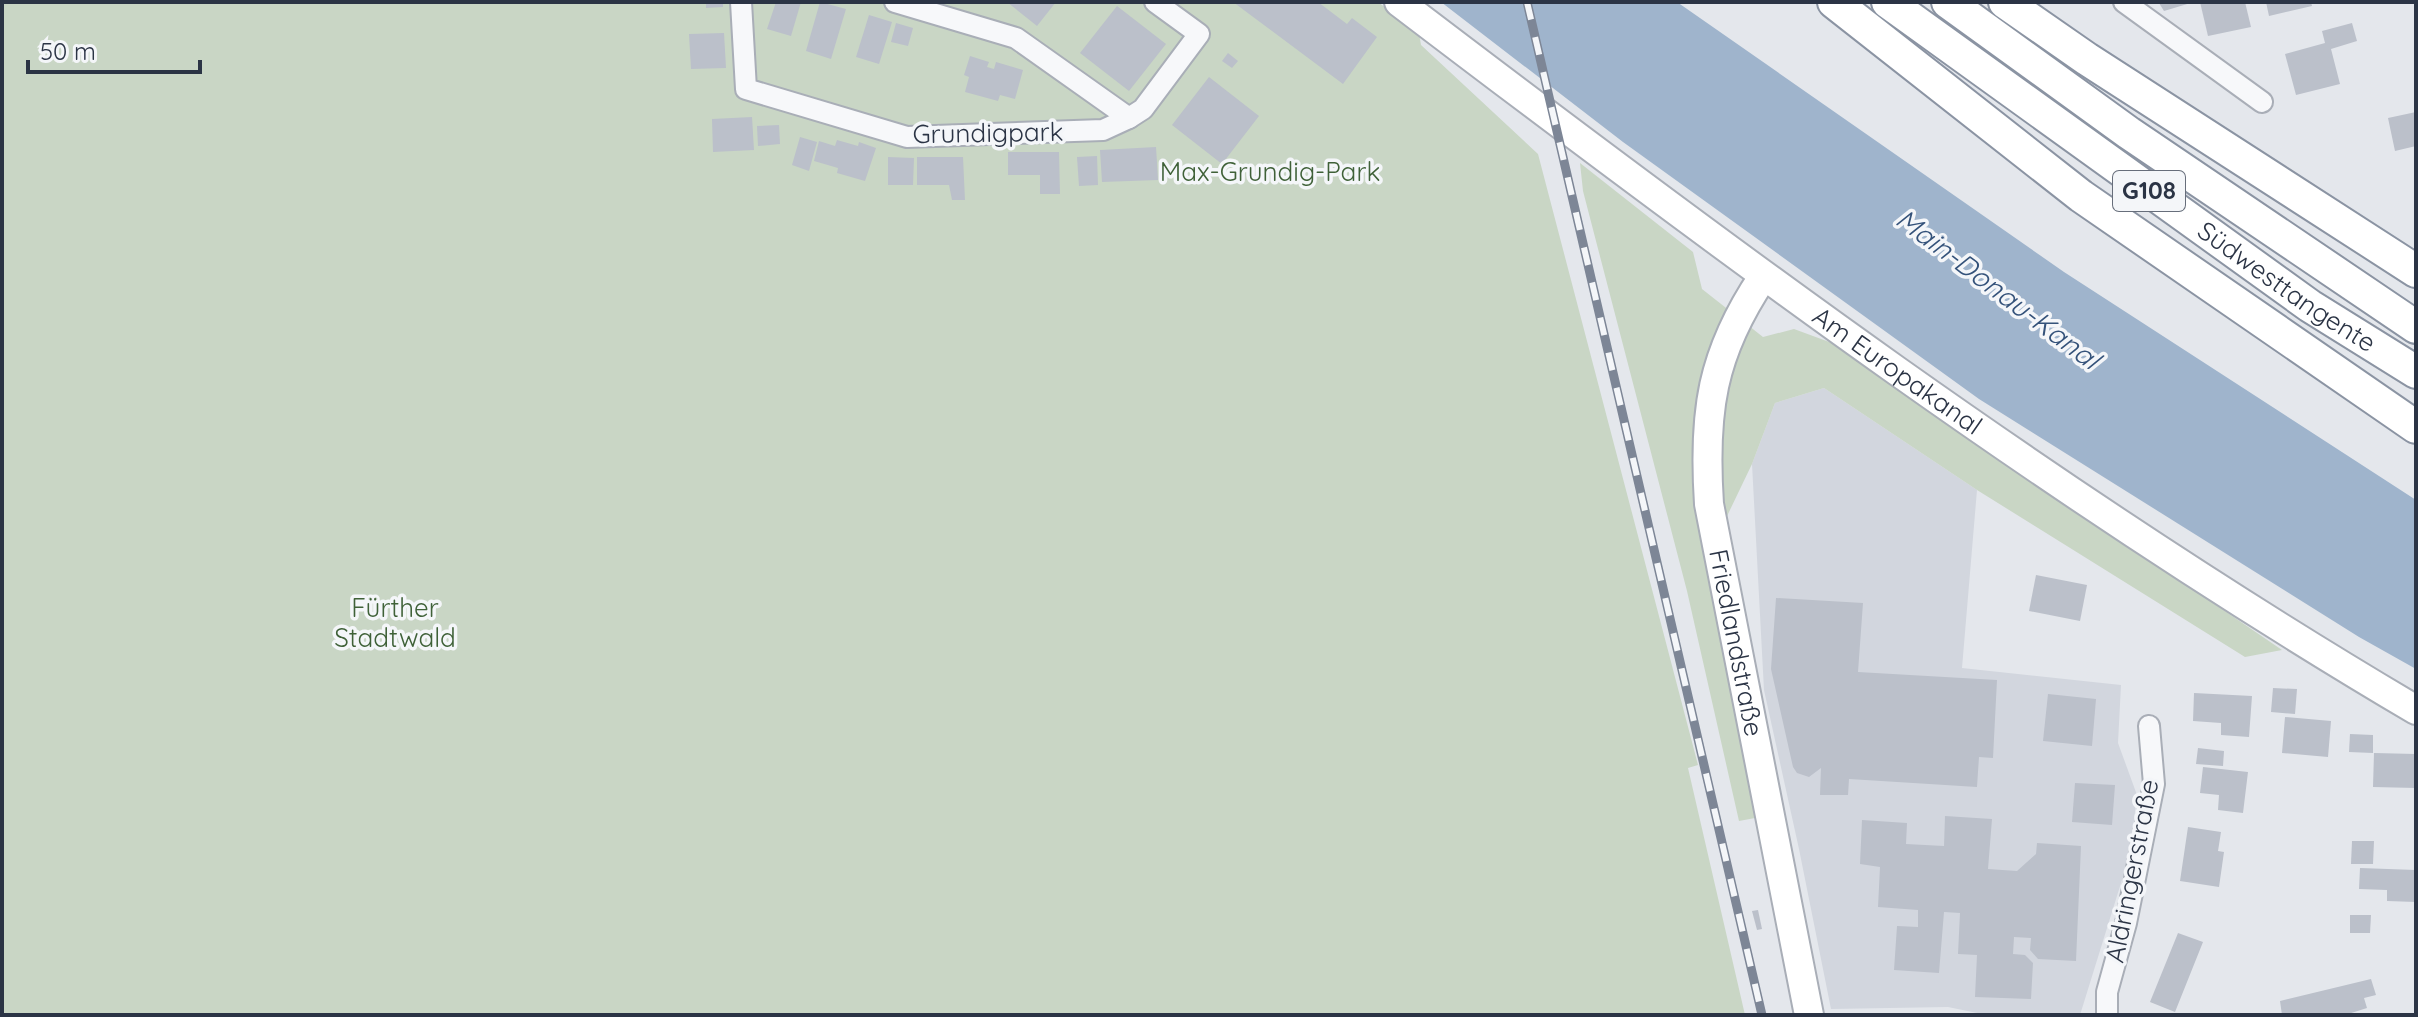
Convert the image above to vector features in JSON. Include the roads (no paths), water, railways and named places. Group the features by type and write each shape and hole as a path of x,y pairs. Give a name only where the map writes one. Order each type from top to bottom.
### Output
{"highway":[{"path":"1834,2 2081,196 2416,427"},
{"name":"Südwesttangente","path":"1888,2 2310,306 2416,372"},
{"name":"Südwesttangente","path":"1948,2 2129,133 2416,327"},
{"path":"2005,2 2087,59 2416,271"}],"main road":[{"name":"Am Europakanal","path":"1399,2 1763,277 2147,542 2339,665 2416,710"},
{"name":"Friedlandstraße","path":"1763,277 1728,338 1709,401 1706,453 1709,504 1809,1015"}],"street":[{"name":"Grundigpark","path":"741,2 746,89 907,137 1103,130 1129,118 1143,109 1199,34 1155,2"},
{"name":"Grundigpark","path":"895,2 1016,38 1129,118"},
{"path":"2124,2 2262,102"},
{"name":"Aldringerstraße","path":"2107,1015 2107,992 2126,923 2154,784 2149,726"}],"water":[{"name":"Main-Donau-Kanal","path":"1441,2 1677,2 2064,272 2416,500 2416,669 2359,637 1979,399 1623,142"}],"railway":[{"path":"1527,2 1762,1015"}],"park label":[{"name":"Max-Grundig-Park","path":"1270,172"},
{"name":"Fürther Stadtwald","path":"395,623"}]}
